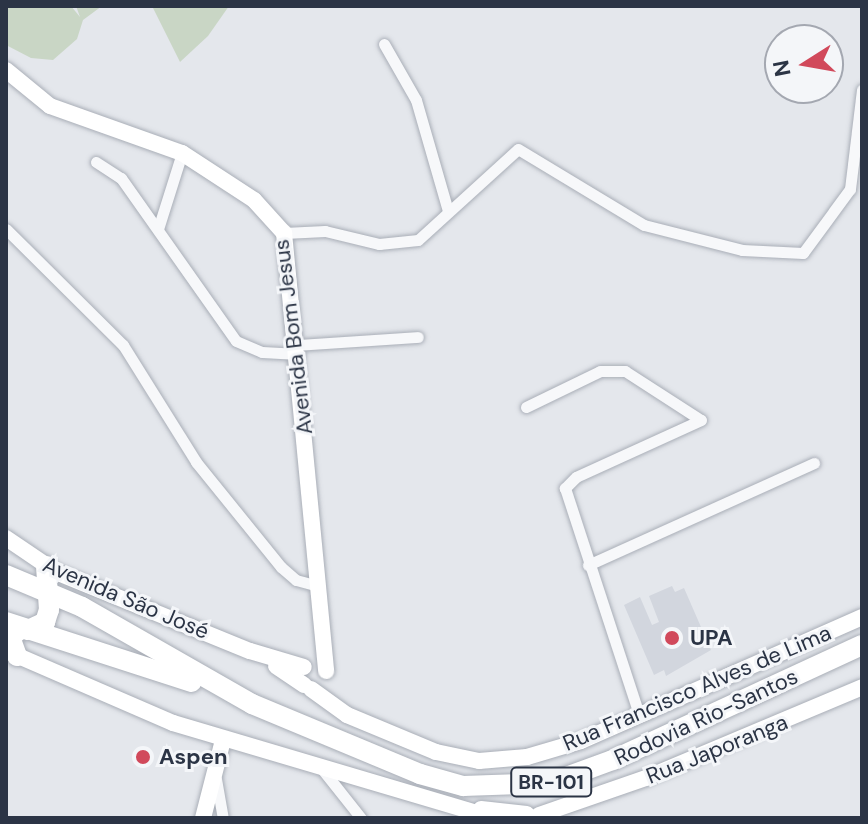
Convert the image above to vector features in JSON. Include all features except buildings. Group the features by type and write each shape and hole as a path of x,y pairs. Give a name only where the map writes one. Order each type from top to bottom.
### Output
{"highway":[{"path":"10,577 33,577 45,565"},
{"path":"12,653 10,637 18,627 45,622 50,593 43,575 45,565"},
{"name":"Rodovia Rio-Santos","path":"10,577 82,607 230,694"},
{"name":"Rodovia Rio-Santos","path":"18,627 230,694 420,774 463,786 502,787 550,783 613,760 862,645"}],"main road":[{"name":"Avenida Bom Jesus","path":"6,70 50,106 182,153 254,200 284,233 298,349 326,674"},
{"name":"Avenida São José","path":"8,540 45,565 306,676 326,674"},
{"name":"Rua Francisco Alves de Lima","path":"306,676 347,715 436,752 479,761 527,757 581,741 862,617"},
{"name":"Avenida Bom Jesus","path":"306,676 322,622"},
{"path":"12,653 223,740 473,809 494,818"},
{"path":"306,676 322,686 326,674"},
{"path":"326,674 333,698 347,715"},
{"name":"Rua Japoranga","path":"536,816 568,801 646,778 862,687"},
{"path":"203,818 223,740"},
{"path":"473,809 536,816"}],"street":[{"path":"384,44 416,100 448,211"},
{"path":"284,233 325,231 379,244 418,240 518,149 644,225 742,250 803,253 850,189 862,90"},
{"path":"158,229 182,153"},
{"path":"96,162 121,178 224,328 244,347 298,349 418,337"},
{"path":"6,229 123,345 196,462 281,567 296,580 319,586"},
{"path":"526,407 600,371 625,371 701,420 569,481 565,496 639,715"},
{"path":"588,565 814,463"},
{"path":"215,768 223,818"},
{"path":"322,769 361,818"}],"shaded area":[{"name":"UPA","path":"672,586 675,592 684,588 711,650 666,676 664,670 654,675 624,605 640,597 652,625 659,622 649,596"}],"green space":[{"path":"6,6 71,6 80,17 76,6 102,6 83,20 77,39 53,60 31,58 6,45"},
{"path":"152,6 229,6 208,36 180,62"}],"place":[{"name":"UPA","path":"672,638"},
{"name":"Aspen","path":"143,757"}]}
